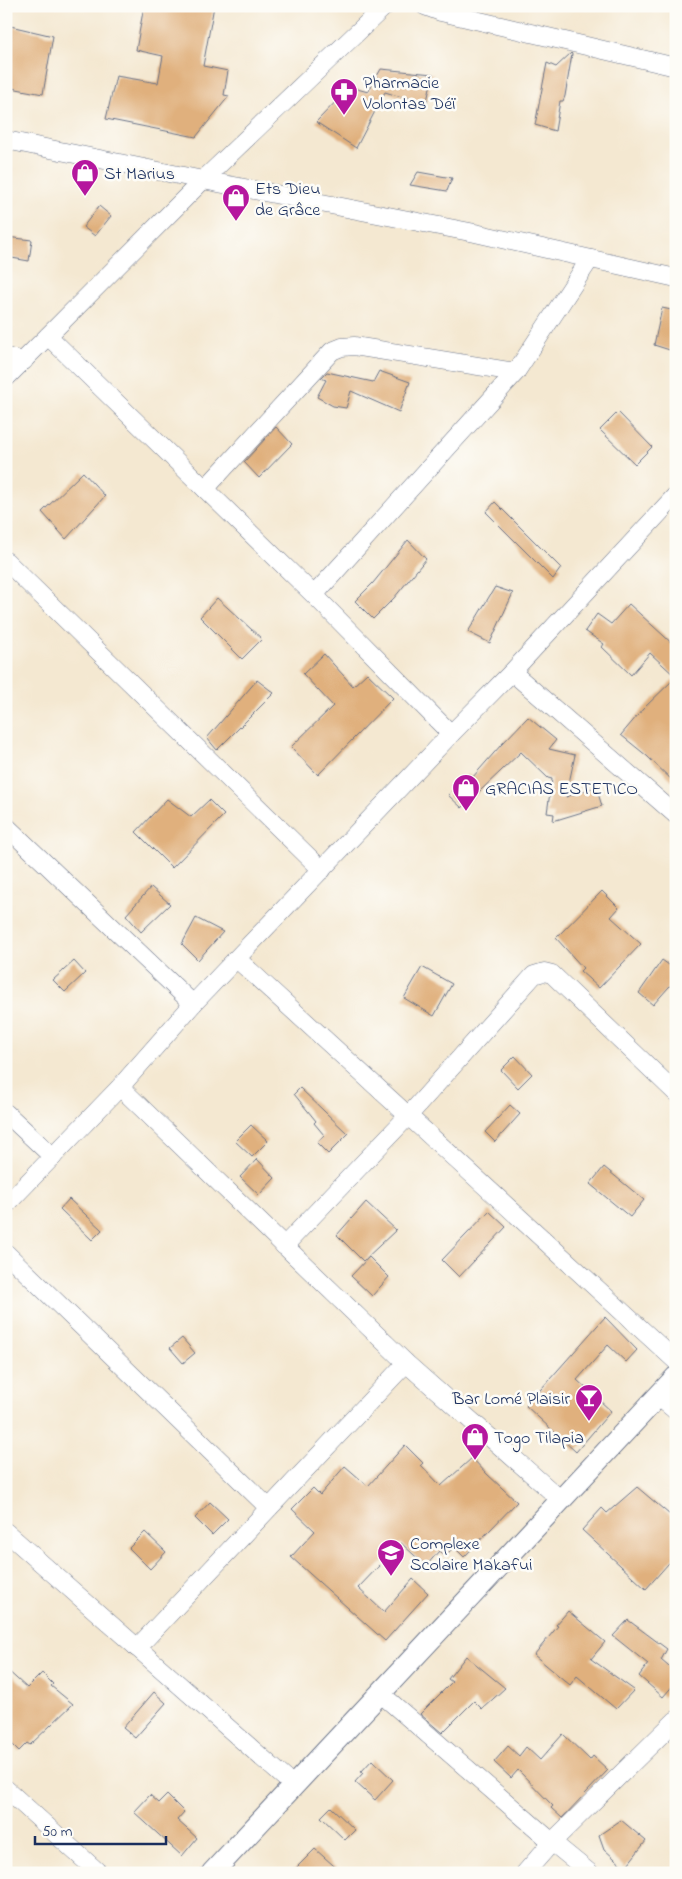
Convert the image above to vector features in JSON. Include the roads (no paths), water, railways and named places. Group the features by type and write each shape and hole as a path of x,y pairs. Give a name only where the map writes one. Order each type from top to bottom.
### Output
{"street":[{"path":"6,378 203,180 386,6"},
{"path":"425,6 441,12 676,67"},
{"path":"6,140 475,233 676,278"},
{"path":"314,595 516,372 590,259"},
{"path":"48,336 314,595 451,734"},
{"path":"205,489 332,351 354,346 516,372"},
{"path":"6,357 24,361"},
{"path":"6,1205 120,1087 193,1004 512,672 676,495"},
{"path":"6,561 322,870"},
{"path":"512,672 675,811"},
{"path":"6,826 193,1004"},
{"path":"237,959 676,1361"},
{"path":"284,1246 409,1115 534,975 544,972 552,974 676,1093"},
{"path":"120,1087 406,1363 561,1500"},
{"path":"6,1113 53,1157"},
{"path":"6,1253 269,1508"},
{"path":"137,1648 406,1363"},
{"path":"212,1873 676,1377"},
{"path":"659,1397 676,1411"},
{"path":"6,1532 294,1786"},
{"path":"380,1694 590,1873"},
{"path":"525,1873 552,1842 676,1720"},
{"path":"6,1789 99,1873"}],"place":[{"name":"Pharmacie Volontas Déï","path":"344,116"},
{"name":"St Marius","path":"85,197"},
{"name":"Ets Dieu de Grâce","path":"236,222"},
{"name":"GRACIAS ESTETICO","path":"466,812"},
{"name":"Bar Lomé Plaisir","path":"589,1422"},
{"name":"Togo Tilapia","path":"475,1461"},
{"name":"Complexe Scolaire Makafui","path":"391,1577"}]}
